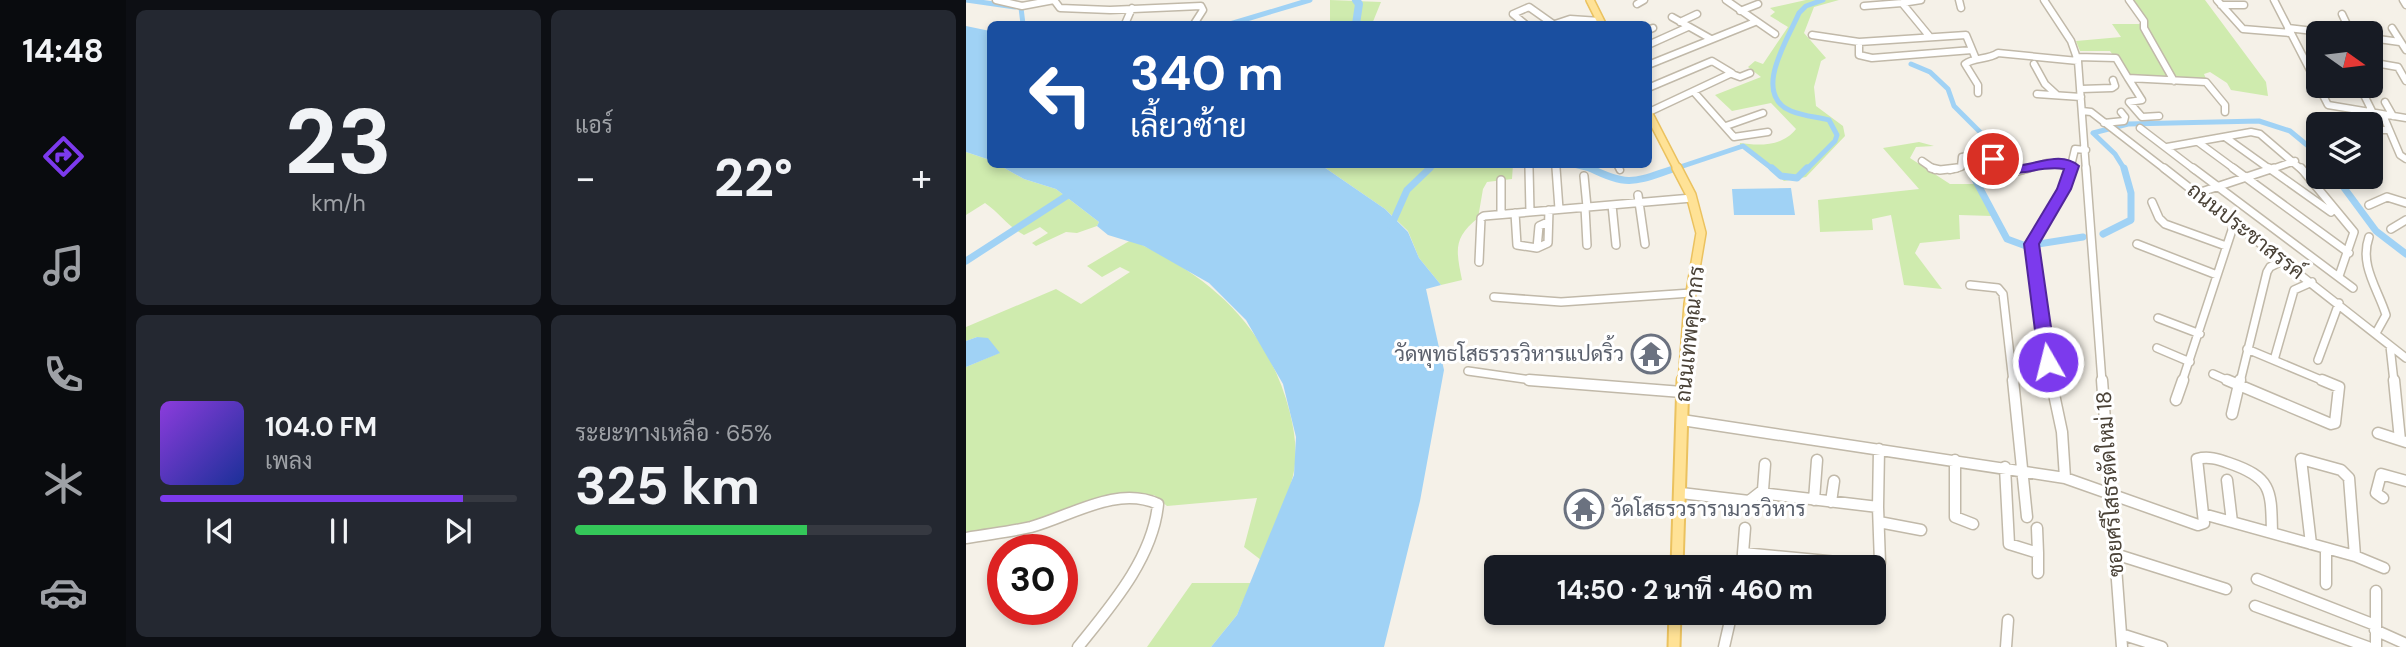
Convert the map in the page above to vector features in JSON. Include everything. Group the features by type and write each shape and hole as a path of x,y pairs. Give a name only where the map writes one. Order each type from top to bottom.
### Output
{"main road":[{"path":"1591,0 1600,21"},
{"name":"ถนนเทพคุณากร","path":"1652,127 1692,198 1701,244 1691,293 1682,392 1678,555"},
{"path":"1674,647 1675,625"}],"street":[{"path":"996,0 1018,5 1054,0 1060,8 1201,6 1203,10 1196,21"},
{"path":"1637,4 1644,0"},
{"path":"1726,0 1755,22 1778,34"},
{"path":"1864,6 1921,0"},
{"path":"1959,0 1961,8"},
{"name":"ซอยศรีโสธรตัดใหม่ 18","path":"2044,0 2067,33 2078,59 2122,647"},
{"path":"2129,0 2144,20 2144,28 2174,81"},
{"path":"2274,0 2329,106 2367,112"},
{"path":"2219,2 2243,29 2306,31"},
{"path":"2219,2 2244,5"},
{"path":"1902,3 1930,37"},
{"path":"1740,11 1758,4"},
{"path":"1521,21 1513,14 1529,7 1550,21"},
{"path":"1126,21 1132,8"},
{"path":"1680,22 1697,14"},
{"path":"2342,14 2345,21"},
{"path":"1672,17 1711,39"},
{"path":"1564,21 1586,21"},
{"path":"1652,63 1755,22"},
{"path":"1652,43 1688,27"},
{"path":"2392,28 2406,50"},
{"path":"1812,35 1858,42 1965,32 1976,59"},
{"path":"2384,40 2400,42"},
{"path":"1858,42 1859,55 1872,58 1972,50"},
{"path":"1978,93 1978,85 1965,64 1968,61 1990,58 1998,53 2078,59 2116,58 2141,100 2129,102 2142,117 2159,116"},
{"path":"1652,86 1712,61 1740,77 1750,73"},
{"path":"2034,64 2045,85 2058,96"},
{"path":"2384,65 2398,67 2406,81"},
{"path":"1652,111 1732,74"},
{"path":"2128,78 2206,82 2225,105 2225,112"},
{"path":"2037,94 2058,96 2112,88 2115,86 2113,80"},
{"path":"1694,92 1737,138 1768,132"},
{"path":"2385,102 2393,116"},
{"name":"ถนนประชาสรรค์","path":"2082,111 2091,112 2235,221 2406,358"},
{"path":"2105,124 2124,121 2120,112"},
{"path":"1726,126 1763,113"},
{"path":"2406,118 2383,115 2400,155 2406,159"},
{"path":"2140,128 2353,288"},
{"path":"2383,129 2389,130"},
{"path":"2167,147 2251,132 2260,134 2295,160 2354,232 2339,276"},
{"path":"2225,137 2340,218"},
{"path":"2198,142 2349,253"},
{"path":"2065,478 2062,432 2055,407 2039,284 2033,271 2031,246 2064,189 2076,149 2085,150"},
{"path":"1922,161 1930,169 1945,171 1961,167 1966,156 1996,159 2000,168 2016,172 2047,163 2072,166"},
{"path":"2198,193 2295,160"},
{"path":"1529,168 1530,212"},
{"path":"1556,168 1559,209"},
{"path":"1584,176 1587,245"},
{"path":"1501,180 1501,214"},
{"path":"2369,205 2387,197 2406,203"},
{"path":"1479,262 1481,218 1612,205 1640,199 1692,198"},
{"path":"1640,199 1645,244"},
{"path":"2152,202 2159,218 2165,224 2226,246"},
{"path":"1612,205 1616,245"},
{"path":"1516,213 1517,245 1537,248 1548,243 1549,210"},
{"path":"2391,229 2406,220"},
{"path":"2176,400 2200,334 2235,221"},
{"path":"2369,236 2365,243 2366,261 2386,315 2376,333"},
{"path":"2137,244 2217,275"},
{"path":"2232,414 2267,272 2270,267 2284,260"},
{"path":"2274,360 2294,290 2312,282"},
{"path":"1970,285 1998,288 2003,294 2024,471 2026,517"},
{"path":"1494,297 1561,302 1691,293"},
{"path":"2318,360 2339,303"},
{"path":"2158,318 2200,334"},
{"path":"2378,433 2403,441 2390,346"},
{"path":"2157,348 2190,362"},
{"path":"2213,374 2330,424 2335,423 2339,387 2247,349"},
{"path":"1468,371 1522,379 1682,392"},
{"path":"1682,420 2065,478 2198,524 2204,523 2197,459 2206,457 2253,471 2267,481 2270,488 2272,533"},
{"path":"1879,449 1881,555"},
{"path":"1814,500 1817,460"},
{"path":"1955,460 1955,517 1973,524"},
{"path":"2311,544 2299,460 2341,470 2347,475 2354,556"},
{"path":"1681,493 1749,501 1763,490 1765,464"},
{"path":"2005,467 2008,541 2011,546 2038,554"},
{"path":"2383,498 2376,493 2381,474 2406,481"},
{"path":"2227,480 2232,522"},
{"path":"1831,502 1834,481"},
{"path":"1760,493 1878,507"},
{"path":"966,538 1035,526 1104,502 1140,498 1158,504 1159,512 1153,527 1120,594 1078,647"},
{"path":"2203,513 2354,556 2384,568"},
{"path":"1879,522 1921,530"},
{"path":"1745,528 1743,553 1756,555"},
{"path":"2037,528 2038,573"},
{"path":"2326,548 2326,584"},
{"path":"2115,554 2226,589"},
{"path":"2257,579 2375,628 2406,644"},
{"path":"2376,591 2376,647"},
{"path":"2255,606 2368,647"},
{"path":"2006,647 2008,620"},
{"path":"1724,647 1729,625"},
{"path":"2121,634 2162,647"}],"green space":[{"path":"1330,0 1381,2 1373,21 1330,21"},
{"path":"1806,0 1839,0 1814,7 1804,33 1826,58 1821,61 1814,87 1816,106 1843,126 1845,136 1806,177 1784,181 1740,146 1740,143 1778,142 1796,129 1771,103 1732,111 1715,95 1761,77 1748,67 1755,61 1763,64 1788,27 1770,16 1775,12 1770,8"},
{"path":"2131,0 2205,0 2266,82 2268,96 2231,90 2227,83 2210,72 2204,74 2207,81 2175,80 2146,28 2148,24"},
{"path":"2112,24 2142,24 2170,78 2129,77 2110,51 2080,51 2076,41 2121,37"},
{"path":"1919,142 1934,146 1916,147 1910,158 1950,184 1976,184 1992,216 1959,215 1960,239 1920,243 1915,253 1942,289 1904,285 1891,215 1872,219 1873,230 1820,232 1818,200 1919,189 1883,148"},
{"path":"966,152 987,159 987,168 1004,168 1024,179 1056,189 1099,222 1097,226 1077,233 1066,232 1036,246 1032,243 1048,233 1040,227 1024,235 985,203 966,215"},
{"path":"1325,168 1513,168 1512,179 1487,182 1483,189 1478,218 1460,238 1458,260 1462,280 1441,285 1419,258 1408,231 1385,209"},
{"path":"1131,240 1186,269 1232,307 1267,355 1280,383 1293,428 1295,468 1261,560 1244,547 1257,498 1167,506 1154,495 966,537 966,367 999,353 977,337 966,341 966,327 1056,289 1081,304 1130,272 1120,267 1102,277 1087,266"},
{"path":"1192,583 1251,583 1237,615 1211,647 1147,647"}],"water":[{"path":"966,26 987,30 987,159 966,152"},
{"path":"1004,168 1325,168 1385,209 1408,232 1419,258 1441,285 1426,289 1444,370 1420,501 1384,647 1211,647 1237,615 1294,475 1296,437 1283,384 1246,320 1209,283 1144,246 1108,235 1097,226 1099,222 1056,189 1024,179"},
{"path":"1791,188 1795,215 1734,215 1732,189"},
{"path":"977,337 988,338 1000,353 966,367 966,341"}],"waterway":[{"path":"966,0 1015,7"},
{"path":"1240,21 1310,0"},
{"path":"1356,0 1359,4 1356,21"},
{"path":"1806,170 1835,141 1837,135 1829,120 1796,113 1779,103 1774,92 1773,79 1781,51 1799,13 1806,6 1823,0"},
{"path":"1021,8 1023,21"},
{"path":"1911,64 1930,72 1948,89 1954,106 1982,134 1980,143 1965,154 1970,170"},
{"path":"2124,169 2115,154 2093,133 2128,124 2259,121 2290,131 2306,144"},
{"path":"1671,170 1743,146 1774,170"},
{"path":"1391,226 1407,190 1430,168"},
{"path":"1586,168 1594,170"},
{"path":"1590,168 1624,180 1642,179 1676,168"},
{"path":"1772,168 1781,176 1797,178 1807,168"},
{"path":"2103,234 2131,220 2131,193 2124,169"},
{"path":"1970,170 2007,239 2026,246 2083,237"},
{"path":"2345,189 2376,231 2406,254"},
{"path":"966,261 1071,193"}],"place":[{"name":"วัดพุทธโสธรวรวิหารแปดริ้ว","path":"1651,354"},
{"name":"วัดโสธรวรารามวรวิหาร","path":"1584,509"}],"route":[{"path":"1993,159 1999,161 2000,168 2016,172 2025,167 2047,163 2072,166 2064,189 2031,244 2033,271 2039,284 2048,362"}]}
